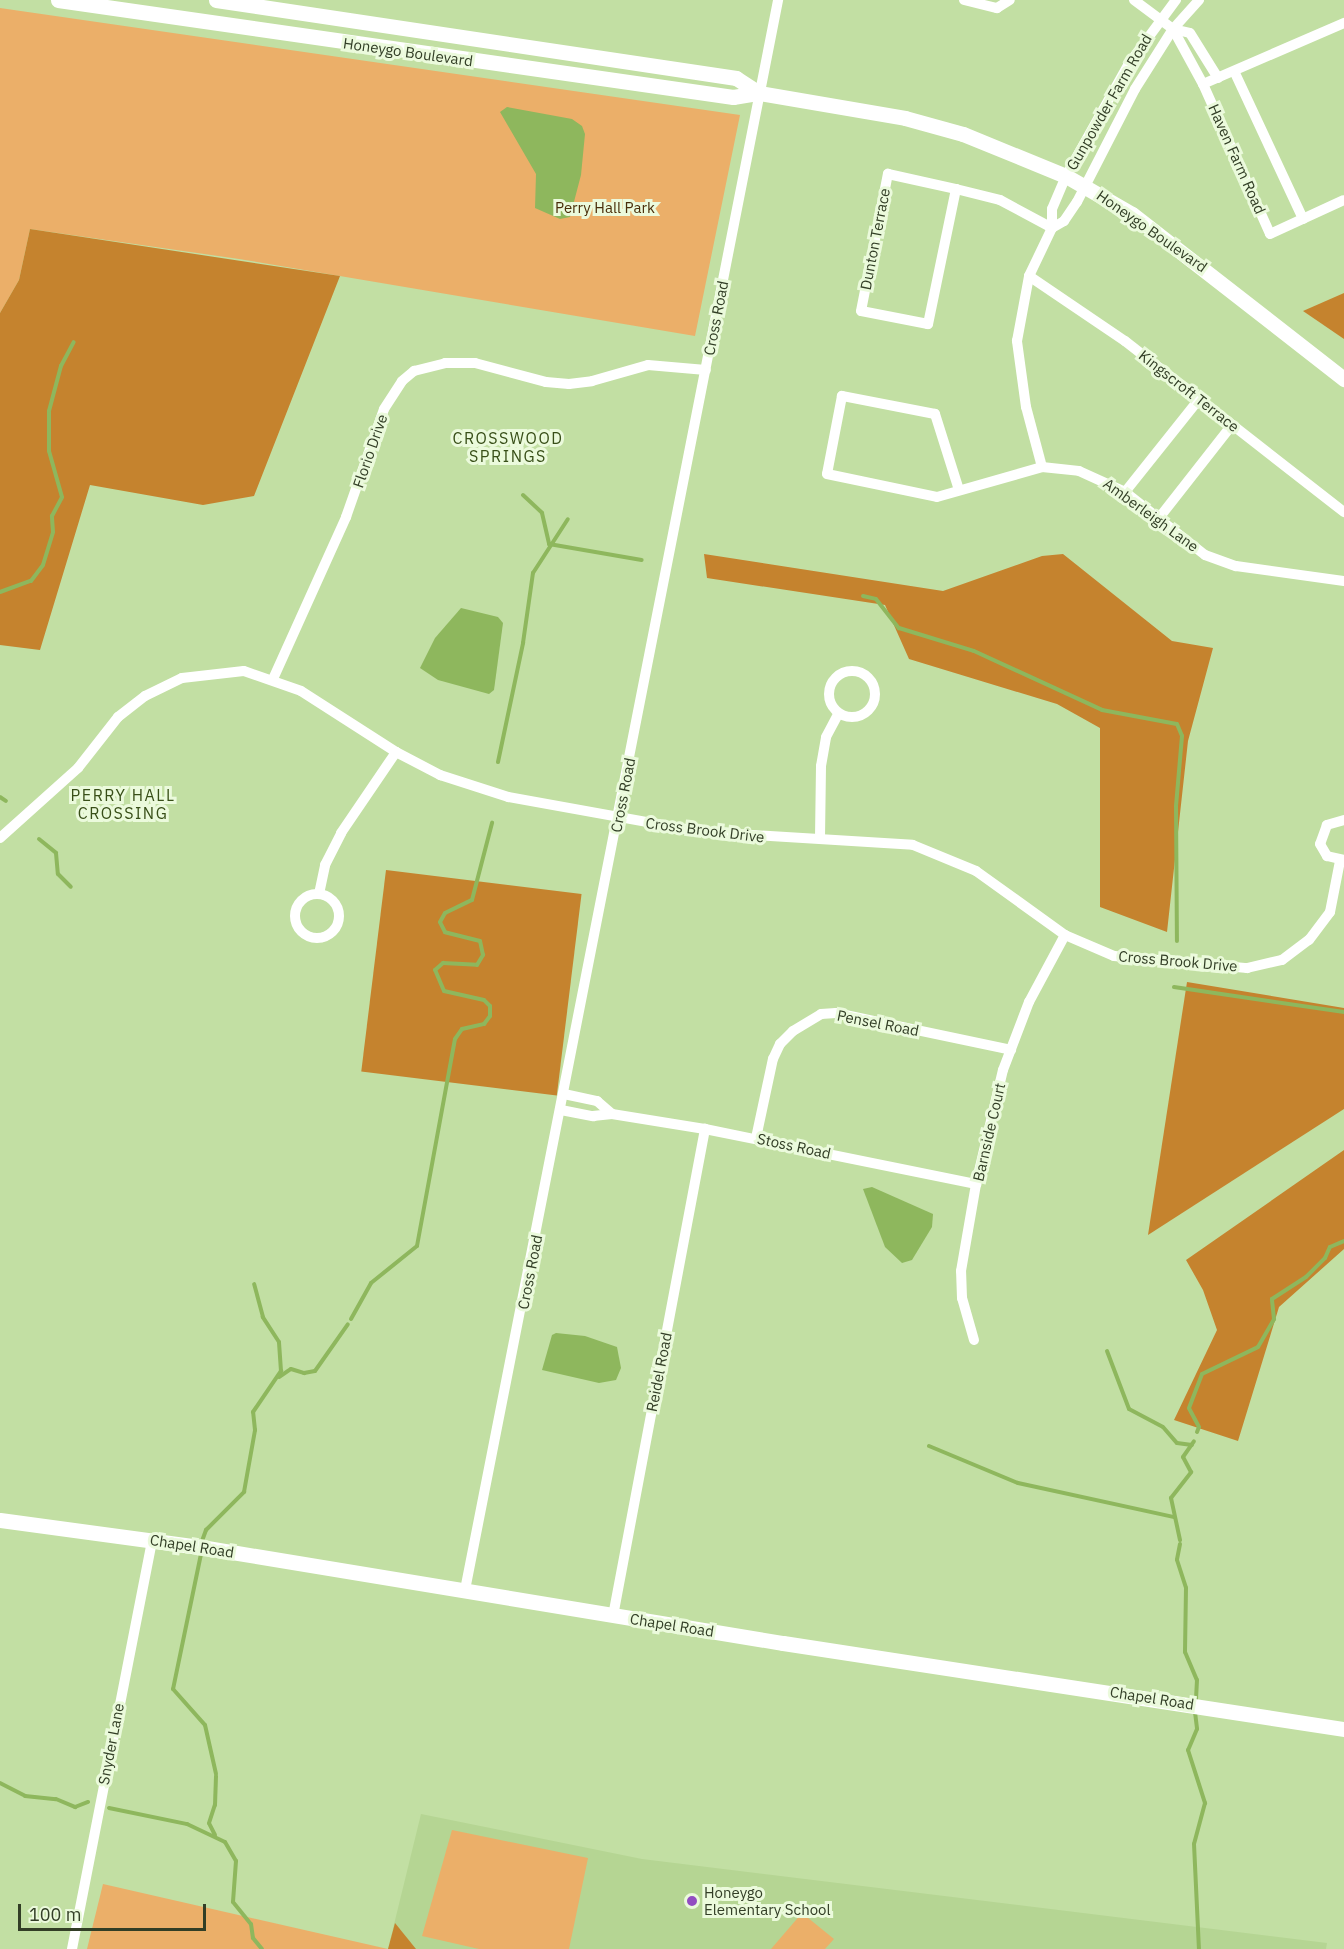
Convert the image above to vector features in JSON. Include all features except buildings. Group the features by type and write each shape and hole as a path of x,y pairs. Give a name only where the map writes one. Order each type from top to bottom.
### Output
{"main road":[{"name":"Honeygo Boulevard","path":"58,0 733,97 759,93 904,118 963,134 1085,186 1178,246 1344,378"},
{"name":"Honeygo Boulevard","path":"216,0 285,5 736,78 759,93"},
{"name":"Chapel Road","path":"0,1520 152,1540 613,1616 1344,1729"}],"street":[{"name":"Cross Road","path":"465,1590 778,0"},
{"path":"964,0 997,8 1010,0"},
{"path":"1134,0 1173,29 1190,33 1218,78"},
{"name":"Gunpowder Farm Road","path":"1052,228 1052,209 1066,176 1128,65 1176,0"},
{"name":"Gunpowder Farm Road","path":"1052,228 1064,221 1085,186 1135,89 1173,29 1199,0"},
{"path":"1203,84 1235,73 1344,23"},
{"name":"Haven Farm Road","path":"1173,29 1203,84 1270,234 1303,219"},
{"path":"1235,73 1303,219 1344,200"},
{"name":"Dunton Terrace","path":"956,189 928,324 861,311 888,174 956,189 1000,200 1052,228"},
{"path":"1042,467 1026,406 1017,341 1029,276 1052,228"},
{"name":"Kingscroft Terrace","path":"1029,276 1059,294 1200,398 1344,512"},
{"name":"Florio Drive","path":"273,679 346,517 384,409 402,381 414,371 445,363 475,363 546,382 569,384 592,381 648,365 706,370"},
{"name":"Amberleigh Lane","path":"959,490 935,414 842,396 826,474 937,497 1042,467 1079,471 1125,492 1205,555 1236,566 1344,581"},
{"path":"1125,492 1200,398"},
{"path":"1159,518 1232,425"},
{"name":"Cross Brook Drive","path":"0,838 78,768 118,717 145,696 182,678 218,672 244,671 273,679 302,691 396,752 440,775 508,797 703,832 913,845 949,859 994,883 1065,935 1114,956 1247,968 1269,965 1294,953 1320,927 1336,894 1342,860 1327,856 1320,837 1327,825 1344,820"},
{"path":"852,672 866,676 874,689 868,711 854,717 839,713 830,701 834,681 852,672"},
{"path":"820,838 821,766 826,737 839,713"},
{"path":"319,894 326,865 341,833 396,752"},
{"path":"319,894 335,903 338,922 328,936 315,939 300,932 294,913 302,899 319,894"},
{"name":"Barnside Court","path":"974,1340 962,1298 961,1271 976,1184 997,1091 1011,1050 1040,979 1065,935"},
{"name":"Pensel Road","path":"756,1138 773,1059 780,1044 792,1031 821,1014 836,1013 1011,1050"},
{"name":"Stoss Road","path":"564,1094 597,1101 612,1114"},
{"name":"Stoss Road","path":"561,1110 593,1116 612,1114 756,1138 976,1184"},
{"name":"Reidel Road","path":"613,1616 705,1129"},
{"name":"Snyder Lane","path":"72,1949 152,1540"}],"shaded area":[{"path":"507,107 572,119 582,126 585,134 581,175 570,217 560,219 535,208 536,174 500,112"},
{"path":"30,229 340,276 254,496 203,505 90,485 40,650 0,645 0,313 19,280"},
{"path":"1344,293 1344,339 1303,311"},
{"path":"704,554 943,591 1042,556 1063,554 1172,641 1213,648 1188,741 1167,932 1100,907 1100,728 1057,704 909,659 885,605 707,578"},
{"path":"461,608 498,617 503,623 494,690 489,694 438,680 420,668 435,638"},
{"path":"386,870 582,894 557,1095 361,1071"},
{"path":"1187,982 1344,1008 1344,1109 1148,1235"},
{"path":"1344,1150 1344,1249 1279,1307 1238,1441 1174,1420 1217,1330 1203,1290 1186,1260"},
{"path":"872,1187 933,1214 932,1227 912,1260 902,1263 885,1247 863,1189"},
{"path":"556,1333 585,1336 617,1347 621,1368 616,1380 599,1383 542,1370 552,1335"},
{"name":"Honeygo Elementary School","path":"421,1814 642,1859 1327,1943 1326,1949 388,1949"},
{"path":"395,1923 416,1949 388,1949"}],"green space":[{"name":"Perry Hall Park","path":"0,8 740,115 695,336 239,259 30,229 19,280 0,313"},
{"path":"452,1830 588,1858 569,1949 479,1949 422,1936"},
{"path":"103,1884 388,1949 87,1949"},
{"path":"802,1913 834,1939 825,1949 771,1949"}],"waterway":[{"path":"0,592 31,581 43,565 53,532 52,516 62,497 49,451 49,411 61,366 74,342"},
{"path":"523,495 542,513 549,544"},
{"path":"498,762 523,643 533,573 568,519"},
{"path":"549,544 642,560"},
{"path":"863,596 876,599 899,628 974,651 1102,710 1177,724 1182,736 1176,806 1177,941"},
{"path":"0,797 6,801"},
{"path":"351,1319 371,1283 417,1246 455,1039 462,1029 484,1024 490,1016 490,1006 484,1000 444,991 435,970 443,963 477,965 483,955 480,941 445,932 440,922 445,913 472,900 492,823"},
{"path":"39,839 56,853 58,874 71,887"},
{"path":"1174,987 1344,1012"},
{"path":"1197,1432 1199,1427 1189,1408 1202,1374 1258,1347 1274,1319 1272,1299 1306,1277 1325,1258 1330,1247 1344,1241"},
{"path":"202,1541 206,1530 244,1492 255,1430 253,1412 281,1371 279,1342 263,1317 254,1284"},
{"path":"279,1377 291,1369 304,1373 315,1371 348,1324"},
{"path":"1107,1351 1129,1409 1163,1427 1177,1443 1192,1445"},
{"path":"1180,1540 1171,1498 1191,1472 1183,1457 1194,1441"},
{"path":"929,1446 1018,1483 1174,1517"},
{"path":"1180,1544 1177,1560 1186,1588 1185,1652 1197,1680 1196,1700"},
{"path":"201,1554 173,1689 205,1725 216,1774"},
{"path":"1195,1712 1197,1729 1188,1750 1205,1803 1194,1844 1199,1949"},
{"path":"215,1835 209,1823 215,1805 216,1776"},
{"path":"0,1783 25,1796 56,1799 75,1807 88,1802"},
{"path":"109,1808 187,1824 225,1842 236,1861 233,1902 251,1924 253,1938 262,1949"}],"place":[{"name":"Honeygo Elementary School","path":"692,1901"}],"district":[{"name":"CROSSWOOD SPRINGS","path":"508,447"},
{"name":"PERRY HALL CROSSING","path":"123,804"}]}
